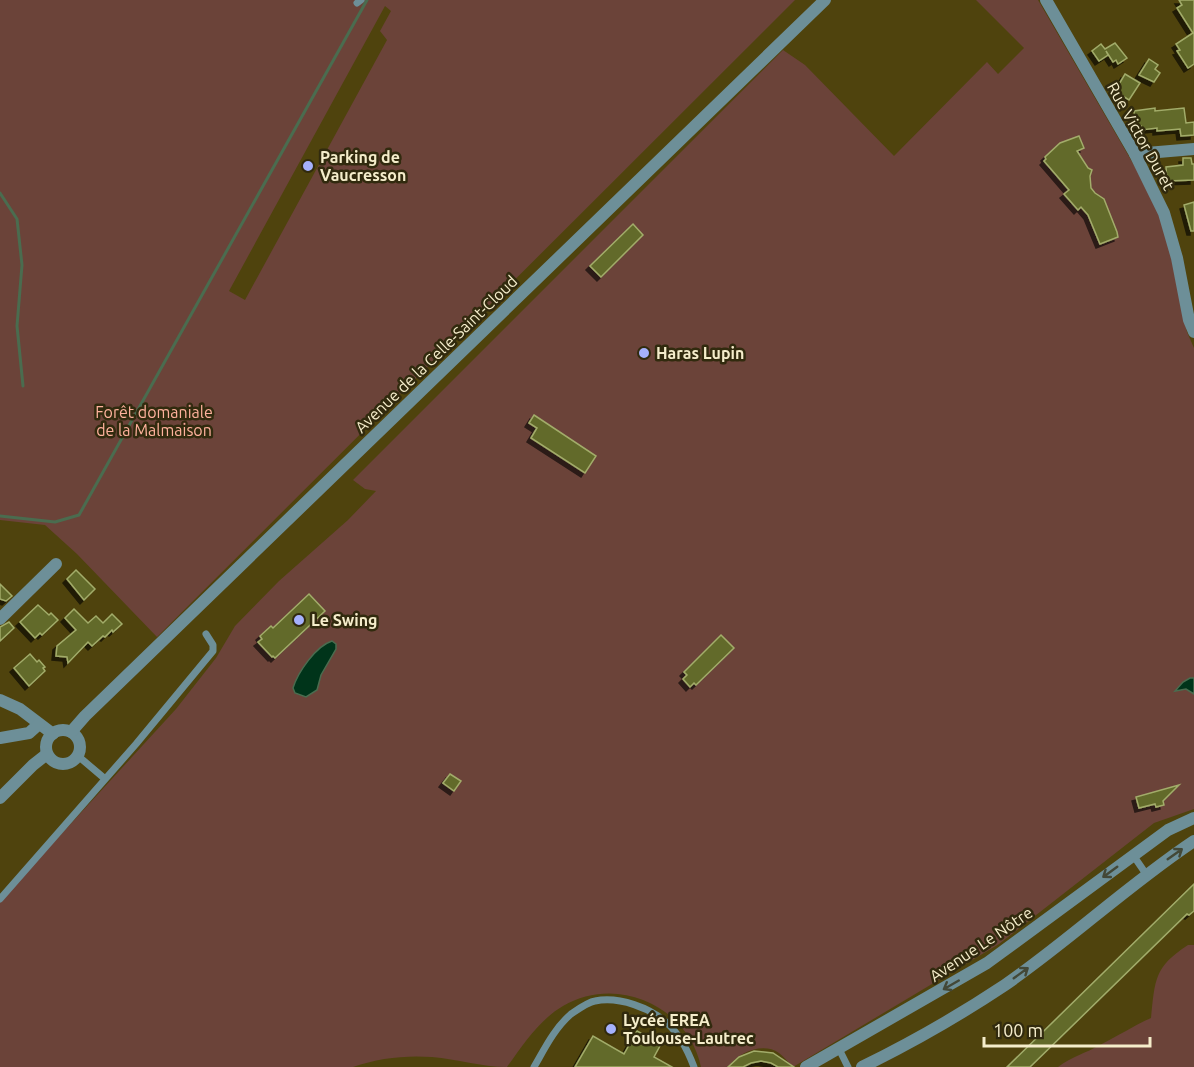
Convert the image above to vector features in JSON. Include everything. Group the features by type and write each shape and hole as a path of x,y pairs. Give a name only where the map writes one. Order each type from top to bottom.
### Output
{"street":[{"name":"Avenue de la Celle-Saint-Cloud","path":"71,732 825,0"},
{"name":"Rue Victor Duret","path":"1046,0 1135,154 1164,213 1177,258 1189,320 1194,332"},
{"path":"1135,154 1194,149"},
{"path":"0,619 56,564"},
{"path":"0,700 20,709 53,734"},
{"path":"0,738 29,733 39,724"},
{"path":"58,731 71,732 80,743 78,756 72,762 58,764 47,754 48,739 58,731"},
{"path":"0,798 47,754"},
{"name":"Avenue Le Nôtre","path":"806,1067 987,963 1167,830 1194,818"},
{"path":"862,1067 925,1033 1004,985 1047,954 1146,874 1194,841"}],"lane":[{"path":"0,899 136,744 213,651 213,645 206,634"},
{"path":"78,756 104,778"},
{"path":"1133,855 1146,874"},
{"path":"534,1067 554,1033 572,1013 593,1001 611,1000 638,1006 668,1024 687,1049 694,1067"},
{"path":"839,1049 848,1067"}],"green space":[{"name":"Forêt domaniale de la Malmaison","path":"0,0 795,0 157,637 77,554 45,525 0,520","holes":["385,6 391,11 380,31 387,40 245,300 229,291"]},
{"path":"976,0 1038,0 1142,179 1166,230 1181,307 1187,332 1194,348 1194,809 1154,823 999,944 793,1067 779,1053 766,1048 745,1053 728,1067 701,1067 694,1046 682,1027 666,1012 627,995 606,993 584,997 554,1012 532,1033 507,1067 412,1056 382,1059 353,1067 0,1067 0,901 176,709 216,658 235,626 279,581 348,520 376,491 365,489 353,480 783,50 805,65 894,156 987,62 998,74 1024,48"},
{"path":"1188,945 1194,945 1194,1067 1058,1067 1151,1018 1158,975 1168,960"}],"shaded area":[{"path":"332,641 336,644 336,649 321,675 317,690 306,697 295,693 293,688 303,667 320,648"},
{"path":"1194,678 1194,694 1186,689 1175,691 1183,682"}],"building":[{"path":"1179,0 1194,0 1194,64 1188,68 1177,51 1180,50 1176,44 1193,33 1177,8 1182,5"},
{"path":"1115,43 1127,58 1118,64 1116,60 1113,62 1106,51 1108,55 1099,61 1092,51 1101,44 1105,49"},
{"path":"1149,59 1158,65 1155,69 1160,73 1154,82 1139,75"},
{"path":"1125,74 1140,83 1129,100 1115,91"},
{"path":"1155,108 1155,111 1184,108 1186,123 1194,122 1194,135 1181,136 1180,129 1157,131 1157,128 1141,130 1141,126 1136,127 1134,111"},
{"path":"1079,136 1084,148 1077,151 1088,168 1092,170 1091,188 1104,199 1118,237 1100,244 1088,215 1081,207 1078,210 1064,194 1069,190 1044,161 1045,157 1060,143"},
{"path":"1183,158 1191,158 1194,164 1194,180 1167,181 1166,167 1183,165"},
{"path":"1194,202 1194,231 1191,231 1184,205"},
{"path":"633,224 643,235 601,277 590,266"},
{"path":"534,415 596,456 585,473 531,438 537,428 529,423"},
{"path":"76,570 95,589 84,600 67,579"},
{"path":"0,584 12,596 6,601 0,599"},
{"name":"Le Swing","path":"309,594 325,611 275,658 272,657 258,642 262,639 260,636 271,626 273,628"},
{"path":"38,605 58,620 42,635 40,633 35,638 20,622"},
{"path":"74,609 88,623 96,616 103,623 112,614 122,624 92,646 88,642 68,663 67,657 56,656 57,646 76,630 65,618"},
{"path":"9,622 14,628 0,641 0,627"},
{"path":"721,635 734,648 696,685 694,683 690,687 683,679 687,675 684,672"},
{"path":"30,654 37,662 39,660 45,667 43,668 45,671 29,686 14,668"},
{"path":"450,774 461,781 454,791 443,783"},
{"path":"1179,785 1163,801 1164,805 1156,807 1155,804 1139,808 1136,797"},
{"path":"1194,884 1194,911 1187,914 1030,1067 1007,1067"},
{"path":"637,1031 661,1044 654,1057 672,1067 575,1067 593,1036 624,1054"},
{"path":"754,1051 773,1053 794,1067 778,1067 761,1061 743,1067 728,1067 739,1057"}],"waterway":[{"path":"0,516 55,522 79,515 367,0"},
{"path":"0,193 17,219 22,265 17,326 23,386"}],"place":[{"name":"Parking de Vaucresson","path":"308,166"},
{"name":"Haras Lupin","path":"644,353"},
{"name":"Le Swing","path":"299,620"},
{"name":"Lycée EREA Toulouse-Lautrec","path":"611,1029"}]}
